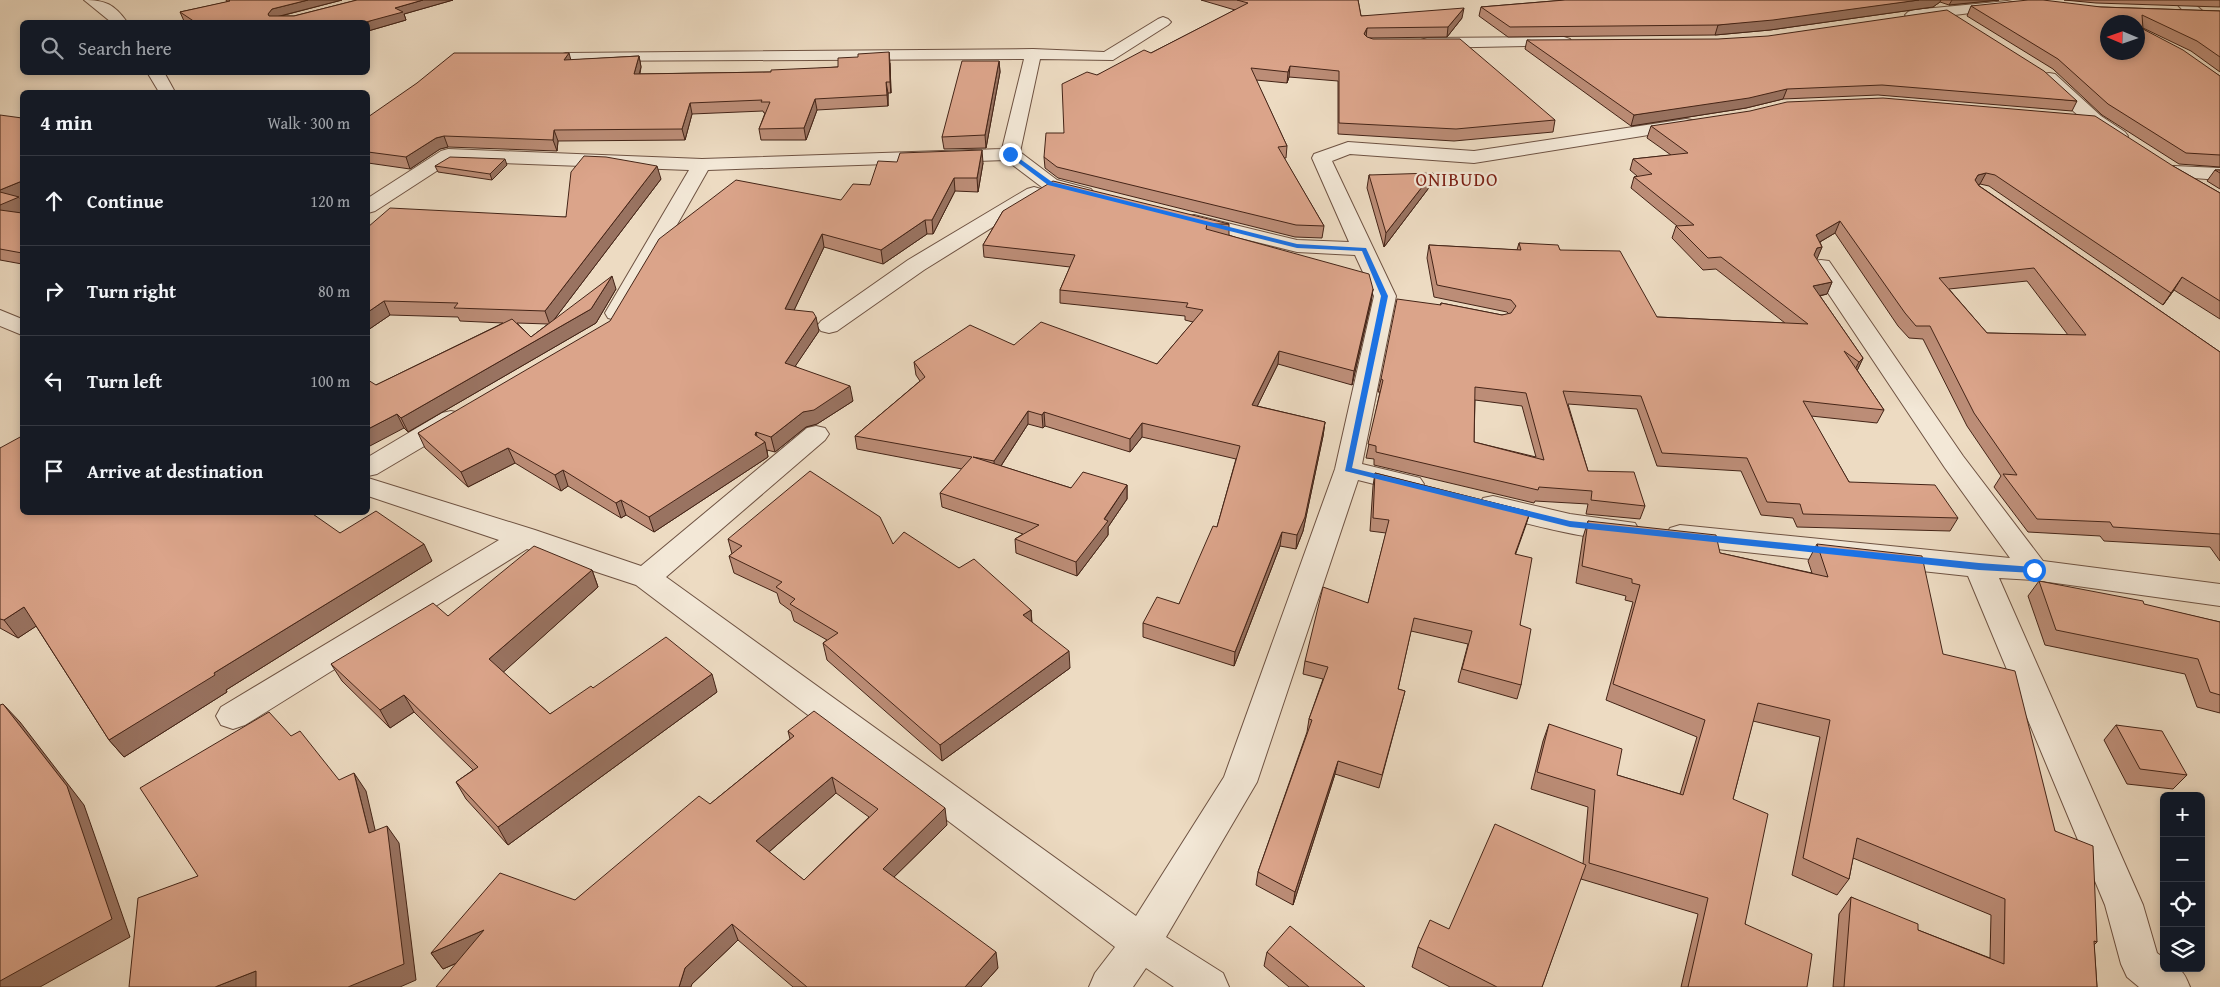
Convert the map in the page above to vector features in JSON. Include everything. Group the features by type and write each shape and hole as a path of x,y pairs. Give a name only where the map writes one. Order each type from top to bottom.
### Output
{"street":[{"path":"91,0 112,13 117,20"},
{"path":"1928,0 1971,28"},
{"path":"2170,12 2205,14 2181,0"},
{"path":"1902,17 2021,4"},
{"path":"566,58 1033,54 1106,57 1163,22"},
{"path":"1412,43 1578,42"},
{"path":"1010,154 1033,54"},
{"path":"2038,70 2095,120 2135,146"},
{"path":"157,75 166,90"},
{"path":"2065,118 2095,120"},
{"path":"1109,987 1141,943 1240,782 1348,469 1394,298 1364,250 1321,158 1348,148 1474,157 1707,121"},
{"path":"370,206 448,155 702,165 1010,154 1050,184 1103,198"},
{"path":"606,329 702,165"},
{"path":"2205,190 2166,167 2220,174"},
{"path":"829,326 916,265 1050,184"},
{"path":"1176,216 1297,246 1364,250"},
{"path":"1821,266 1954,462 2034,570"},
{"path":"0,317 20,327"},
{"path":"370,467 470,408"},
{"path":"646,578 816,434"},
{"path":"1348,469 1435,491"},
{"path":"370,488 646,578 1141,943 1209,987"},
{"path":"1464,498 1570,524 2034,570 2220,595"},
{"path":"233,716 525,537"},
{"path":"1979,566 2124,905 2141,964 2170,987"}],"building":[{"path":"308,0 272,9 268,14 269,16 294,16 357,0 423,0 395,8 403,12 370,21 192,20 180,12 230,1"},
{"path":"1237,0 1358,0 1361,16 1464,8 1448,27 1367,28 1364,34 1373,39 1460,39 1555,120 1456,129 1339,123 1339,71 1290,66 1288,72 1251,68 1287,146 1278,147 1324,226 1296,225 1057,167 1044,157 1046,133 1064,133 1062,84 1087,72 1097,75 1144,50 1151,53 1248,3"},
{"path":"1565,0 1919,0 1773,20 1718,25 1510,27 1481,7"},
{"path":"2043,0 2101,7 2220,11 2220,57 2197,41 2145,15 2100,15 2100,60 2145,60 2145,30 2183,50 2220,76 2220,155 2186,153 2108,104 2058,59 1971,6"},
{"path":"1947,10 2044,71 2077,101 1882,85 1787,89 1749,98 1634,115 1527,40 1718,39 1768,36"},
{"path":"889,52 890,82 886,82 887,95 815,99 804,128 759,129 770,102 761,102 762,100 690,103 682,129 554,130 553,140 444,136 436,138 406,157 370,152 370,116 417,83 454,53 569,53 564,60 639,56 634,74 771,72 771,70 838,67 838,58 858,57 858,54"},
{"path":"962,61 999,61 985,135 942,137"},
{"path":"1883,98 2095,116 2173,166 2220,193 2220,301 2182,277 2171,293 1995,175 1986,173 1978,175 1975,180 1979,186 2220,352 2220,534 2113,527 2110,522 2037,519 2003,474 2017,475 1974,413 1930,326 1916,326 1840,221 1816,235 1822,247 1817,248 1814,255 1832,282 1813,286 1863,358 1859,362 1844,351 1884,410 1803,401 1849,482 1935,485 1958,518 1803,514 1800,504 1767,502 1747,458 1662,453 1641,396 1563,391 1588,471 1634,472 1645,506 1591,500 1592,491 1539,487 1538,490 1376,452 1376,446 1368,444 1383,380 1381,379 1397,299 1441,305 1441,303 1502,315 1511,313 1516,306 1511,300 1437,285 1429,245 1521,250 1519,243 1558,245 1560,250 1620,251 1657,317 1808,324 1721,257 1708,258 1676,226 1694,225 1634,177 1652,174 1633,159 1688,153 1651,126 1750,111 1787,102","holes":["2034,268 2086,335 1987,333 1939,278","1475,387 1526,393 1544,460 1474,442"]},
{"path":"0,115 20,118 20,182 0,190"},
{"path":"982,150 977,178 954,178 932,220 925,220 881,250 822,234 785,309 813,312 816,317 785,363 850,386 814,410 803,412 771,437 756,432 755,435 765,442 649,517 621,500 616,503 563,470 555,475 508,448 461,472 418,433 610,321 659,239 736,180 841,200 853,184 870,185 878,161 897,162 900,153"},
{"path":"584,156 606,157 657,166 545,311 454,308 458,303 384,301 370,311 370,225 390,208 566,217 571,172"},
{"path":"450,157 505,159 490,174 435,166"},
{"path":"1433,173 1386,233 1369,175"},
{"path":"1053,181 1229,224 1207,224 1206,229 1369,274 1373,289 1354,371 1279,351 1252,405 1325,422 1305,517 1297,535 1282,532 1235,652 1143,623 1157,597 1179,604 1213,526 1217,527 1240,446 1142,423 1130,439 1044,412 1042,415 1028,411 994,461 973,457 1071,488 1083,472 1127,485 1104,519 1108,521 1076,562 1015,539 1039,525 940,493 972,457 855,436 925,377 914,362 970,325 1014,345 1041,322 1157,364 1203,310 1186,307 1188,303 1060,290 1075,255 983,245 1003,211"},
{"path":"0,192 19,197 0,205"},
{"path":"0,210 20,213 20,253 0,249"},
{"path":"612,276 591,309 401,418 397,414 370,428 370,381 376,385 512,319 531,337"},
{"path":"20,437 20,515 314,515 340,533 376,511 424,544 109,740 24,607 4,620 0,619 0,448"},
{"path":"810,471 880,517 893,544 904,532 959,568 974,559 1031,610 1023,615 1069,651 940,745 823,643 838,633 790,604 795,599 776,587 782,582 729,556 742,546 728,539"},
{"path":"1375,473 1530,512 1515,554 1532,558 1520,625 1531,629 1521,685 1462,669 1472,631 1414,618 1398,689 1405,691 1382,775 1338,761 1295,892 1258,872 1312,720 1309,719 1328,667 1305,661 1323,587 1368,603 1389,520 1373,518"},
{"path":"1588,521 1716,535 1720,553 1828,577 1817,544 1922,556 1943,654 2015,671 2055,831 2093,846 2097,942 2094,941 2097,987 1844,987 1851,897 1918,924 1918,930 2004,964 2005,899 1857,838 1849,879 1803,858 1830,720 1758,703 1733,799 1768,814 1745,924 1812,954 1807,987 1688,987 1708,898 1589,863 1595,790 1537,772 1549,724 1622,749 1617,775 1683,795 1705,720 1613,684 1640,585 1632,583 1632,579 1582,566"},
{"path":"534,546 592,570 489,659 550,714 591,686 593,688 666,637 712,674 498,827 456,782 478,767 404,695 380,710 331,664 433,603 448,616"},
{"path":"2039,581 2143,601 2144,604 2220,622 2220,695 2210,692 2198,659 2056,630"},
{"path":"3,704 67,786 112,919 0,981 0,705"},
{"path":"814,711 945,808 883,869 996,952 965,987 807,987 732,924 685,968 679,987 436,987 484,930 431,953 500,873 575,900 699,796 710,804 794,736 788,731","holes":["832,777 878,809 804,880 756,841"]},
{"path":"269,712 291,736 300,731 339,780 354,773 369,833 387,826 404,964 348,987 256,987 256,971 215,987 129,987 138,898 198,876 140,788"},
{"path":"2116,725 2162,731 2187,775 2140,769"},
{"path":"1495,824 1586,865 1542,987 1497,987 1418,947 1430,920 1449,929"},
{"path":"1290,926 1365,987 1309,987 1267,952"}],"district":[{"name":"ONIBUDO","path":"1457,179"}],"route":[{"path":"1010,154 1050,184 1297,246 1364,250 1385,296 1348,469 1570,524 2034,570"}]}
